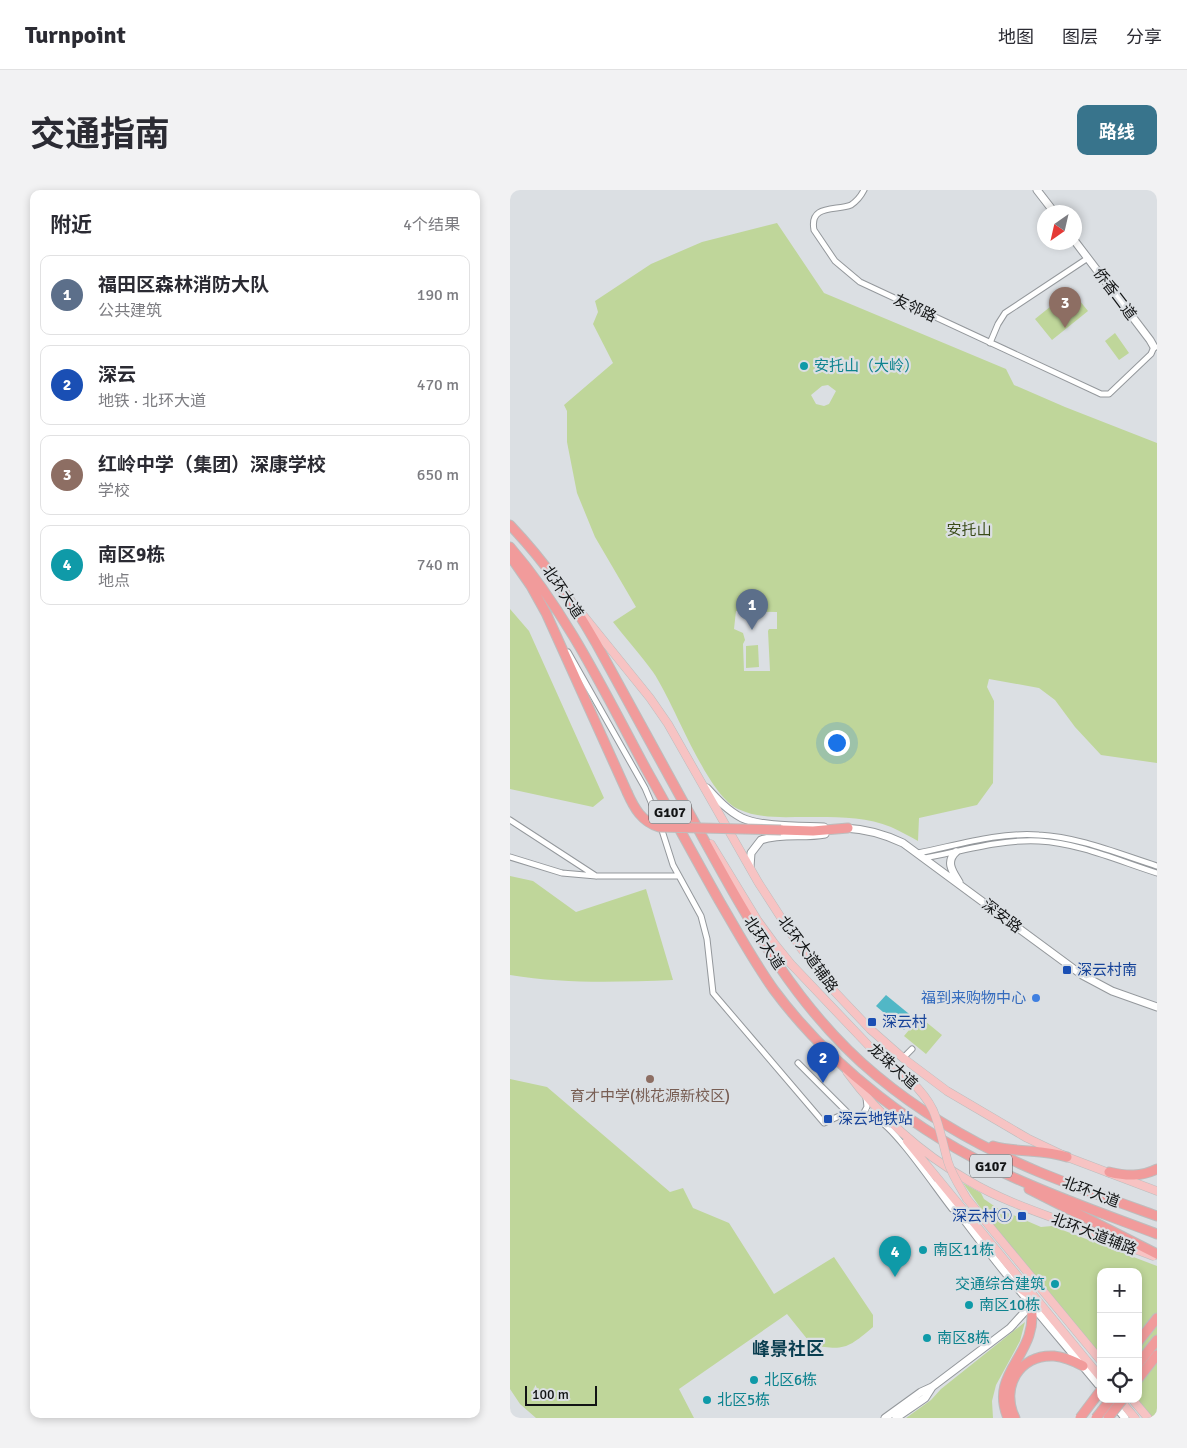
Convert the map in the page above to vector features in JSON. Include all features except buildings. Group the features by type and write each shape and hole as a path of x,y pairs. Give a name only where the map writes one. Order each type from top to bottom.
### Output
{"highway":[{"name":"北环大道","path":"510,525 540,558 569,598 596,643 747,916 790,984 836,1037 878,1076 916,1105 967,1136 1038,1172 1157,1216"},
{"name":"北环大道","path":"510,548 541,587 575,640 755,962 796,1018 843,1066 910,1119 970,1156 1057,1196 1157,1234"},
{"path":"510,556 531,586 558,637 639,815 648,822 660,826 813,831 848,828"},
{"path":"967,1136 1005,1149 1049,1152 1067,1157"},
{"path":"1109,1172 1126,1176 1149,1173 1157,1169"},
{"path":"1006,1174 1024,1187 1157,1256"},
{"path":"1008,1418 1002,1394 1005,1383 1030,1335 1035,1305"},
{"path":"1142,1337 1157,1318"},
{"path":"1142,1359 1157,1340"},
{"path":"1142,1374 1157,1355"},
{"path":"1015,1418 1010,1406 1010,1388 1013,1379 1024,1366 1037,1358 1053,1356 1072,1360 1083,1366"},
{"path":"1080,1418 1097,1395"},
{"path":"1096,1418 1107,1403"},
{"path":"1108,1418 1120,1403"}],"main road":[{"name":"北环大道辅路","path":"569,598 650,698 668,724 750,867 800,948 852,1012 903,1058 947,1091 1027,1138 1067,1157 1157,1191"},
{"name":"龙珠大道","path":"670,779 774,943 791,964 872,1048 925,1096 934,1112 948,1164 967,1199 1099,1358"},
{"name":"北环大道辅路","path":"843,1066 866,1098 896,1128 936,1160 970,1182 1033,1211 1157,1256"},
{"path":"896,1128 1035,1305"},
{"path":"1015,1285 1097,1374"},
{"path":"1122,1403 1135,1418"},
{"path":"1135,1403 1148,1418"}],"street":[{"name":"友邻路","path":"864,190 860,197 852,204 821,211 814,219 813,224 814,230 835,261 860,282 1101,394 1109,394 1151,354 1154,347"},
{"path":"1037,190 1049,205"},
{"name":"侨香二道","path":"1082,250 1154,347"},
{"path":"990,343 1005,313 1088,258"},
{"path":"558,637 645,788 659,821 672,863 696,906 705,928 714,993 824,1123 846,1113"},
{"name":"深安路","path":"705,786 724,805 743,819 762,823 862,829 885,835 903,843 1094,982 1112,991 1157,1007"},
{"path":"510,820 596,876"},
{"path":"750,867 751,854 761,840 775,836 814,836 848,828"},
{"path":"918,853 1000,836 1040,834 1073,840 1157,866"},
{"path":"925,858 1007,842 1050,842 1077,848 1157,873"},
{"path":"956,852 951,857 950,864 961,885"},
{"path":"510,857 562,873 596,876 679,876"},
{"path":"903,1058 912,1049"},
{"path":"798,1063 846,1113 852,1117 862,1116 876,1119 887,1128 1015,1285"},
{"path":"862,1116 867,1107 866,1098"},
{"path":"920,1158 968,1227"},
{"path":"885,1418 921,1392 932,1387 1010,1328 1035,1305 1097,1384"},
{"path":"896,1418 925,1398 932,1387"},
{"path":"1113,1403 1125,1418"}],"green space":[{"name":"安托山","path":"777,223 824,293 1006,369 1014,385 1157,443 1157,763 1101,755 1075,727 1055,700 1039,688 989,679 987,687 994,701 993,783 977,805 919,818 918,841 881,823 838,817 763,816 738,809 726,800 714,786 703,767 662,686 644,659 613,622 636,607 595,537 577,493 567,442 567,411 564,405 613,363 593,324 598,312 595,301 651,264 702,242","holes":["828,385 836,391 829,404 824,406 816,404 811,395 822,386","736,611 777,612 777,629 769,629 768,631 770,671 744,671 743,644 745,640 743,633 734,629"]},
{"path":"1071,290 1088,311 1052,340 1035,319"},
{"path":"1115,333 1129,353 1119,360 1105,341"},
{"path":"510,609 529,631 604,798 593,807 510,789"},
{"path":"758,645 759,667 746,668 746,646"},
{"path":"510,876 533,881 576,912 646,889 673,980 571,981 510,975"},
{"path":"920,1017 942,1035 926,1054 904,1036"},
{"path":"510,1079 547,1087 670,1192 683,1188 693,1208 729,1223 774,1294 834,1257 873,1315 873,1327 858,1340 846,1346 823,1347 812,1345 787,1314 679,1389 694,1418 536,1418 520,1404 510,1389"},
{"path":"963,1183 981,1193 984,1199 997,1208 1041,1227 1052,1226 1157,1266 1157,1418 1150,1418 1138,1403 1142,1403 1142,1268 1097,1268 1097,1352 991,1223"},
{"path":"1025,1322 1020,1341 996,1385 992,1401 993,1418 906,1418 931,1400 941,1389"}],"water":[{"path":"886,995 914,1018 904,1030 876,1006"}],"place":[{"name":"红岭中学（集团）深康学校","path":"1065,328"},
{"name":"安托山（大岭）","path":"804,366"},
{"name":"福田区森林消防大队","path":"752,630"},
{"name":"深云村南","path":"1067,970"},
{"name":"福到来购物中心","path":"1036,998"},
{"name":"深云村","path":"872,1022"},
{"name":"育才中学(桃花源新校区)","path":"650,1079"},
{"name":"深云","path":"823,1083"},
{"name":"深云地铁站","path":"828,1119"},
{"name":"深云村①","path":"1022,1216"},
{"name":"南区11栋","path":"923,1250"},
{"name":"南区9栋","path":"895,1277"},
{"name":"交通综合建筑","path":"1055,1284"},
{"name":"南区10栋","path":"969,1305"},
{"name":"南区8栋","path":"927,1338"},
{"name":"北区6栋","path":"754,1380"},
{"name":"北区5栋","path":"707,1400"}],"district":[{"name":"峰景社区","path":"788,1349"}]}
